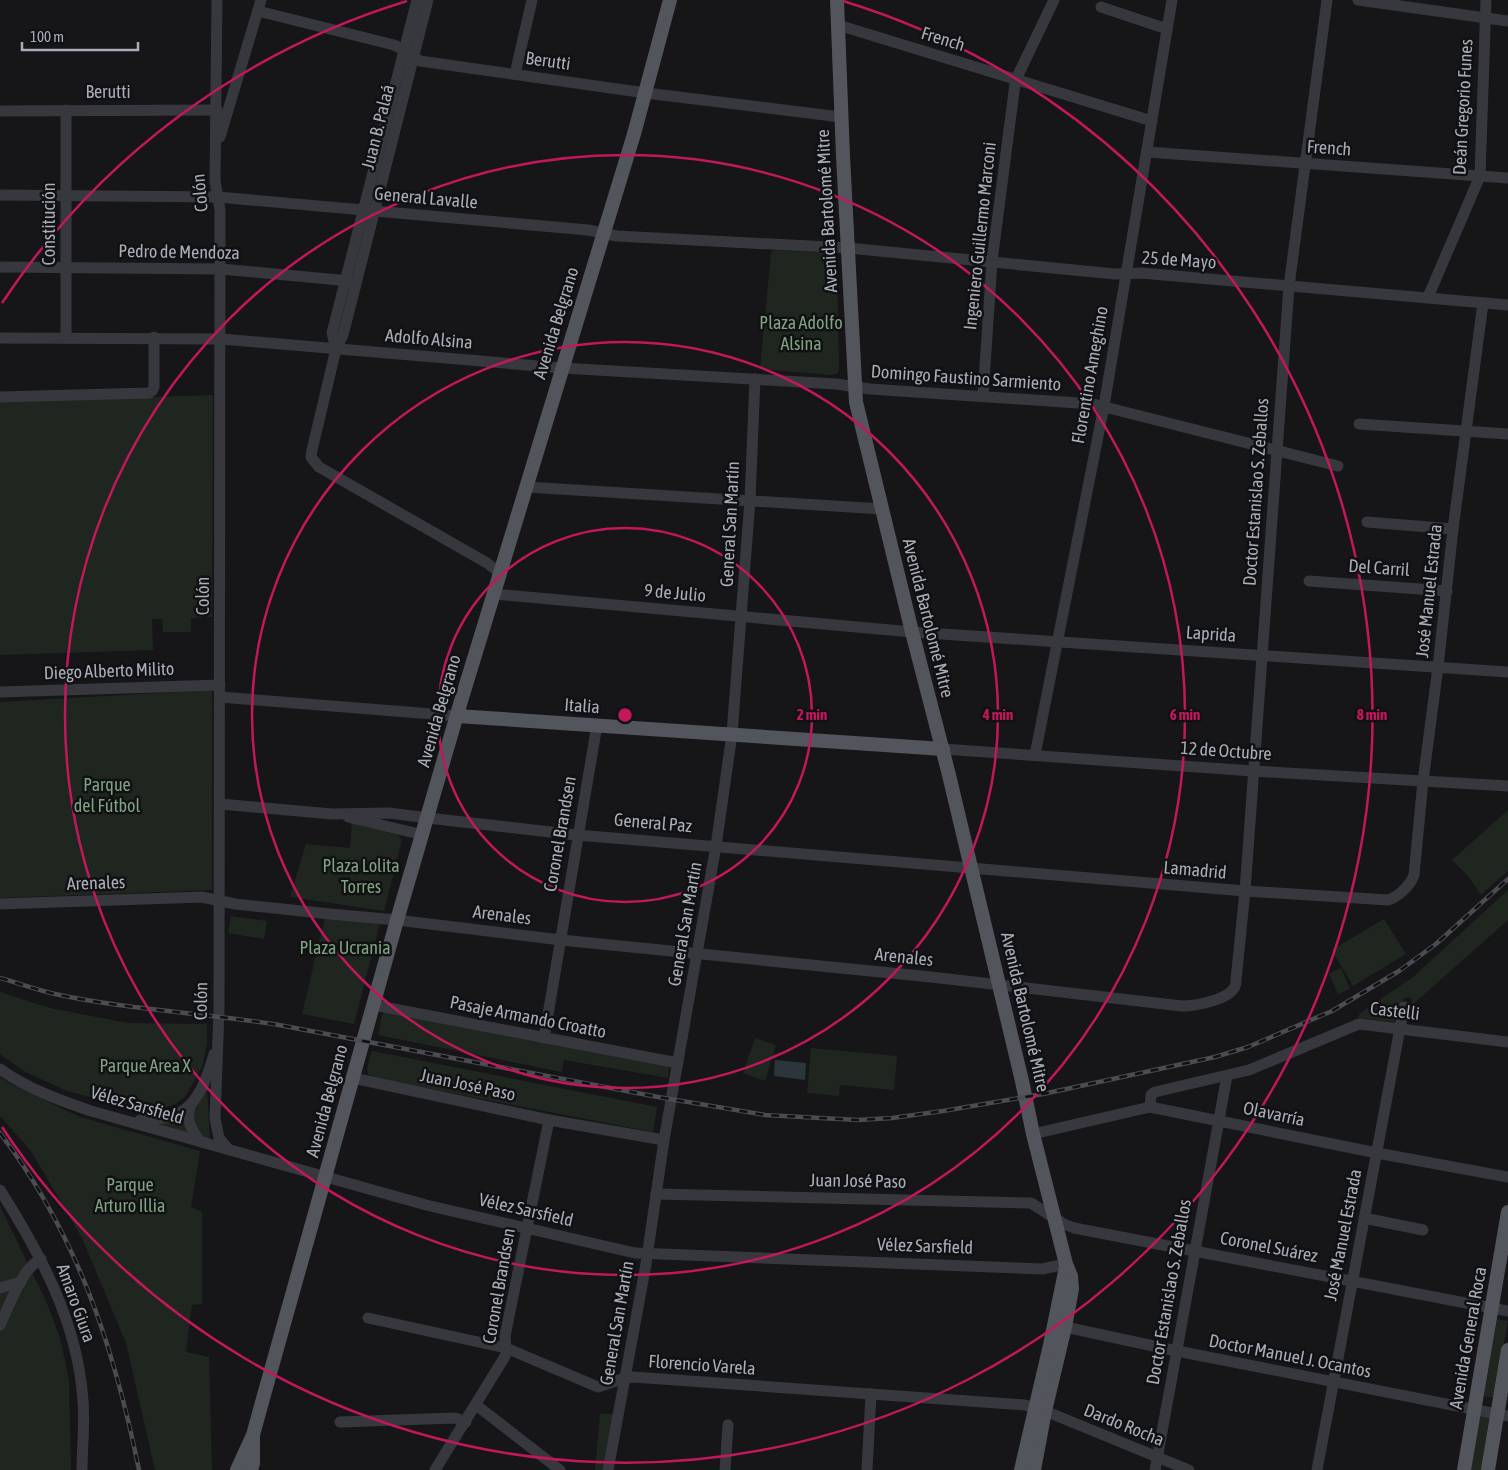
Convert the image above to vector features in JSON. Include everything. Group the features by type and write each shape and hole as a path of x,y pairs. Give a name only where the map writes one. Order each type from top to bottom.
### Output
{"main road":[{"name":"Avenida Belgrano","path":"237,1470 253,1435 397,920 646,93 670,0"},
{"name":"Avenida Bartolomé Mitre","path":"837,0 841,117 856,402 971,868 1033,1134 1066,1264 1071,1276 1072,1289 1065,1327 1021,1470"},
{"name":"Italia","path":"457,716 942,749"},
{"name":"Avenida General Roca","path":"1464,1470 1508,1212"},
{"name":"Avenida Bartolomé Mitre","path":"1034,1470 1040,1410 1066,1264"},
{"path":"1488,1470 1503,1415 1508,1350"},
{"name":"Avenida Belgrano","path":"251,1470 253,1462 253,1435"}],"street":[{"name":"Colón","path":"217,0 215,181 220,210 221,339 220,804 218,1043 215,1118 219,1138 228,1149"},
{"name":"Juan B. Palaá","path":"409,54 417,0"},
{"name":"Juan B. Palaá","path":"428,0 409,54 350,282 332,333 336,349 311,457 319,467 487,563 500,573"},
{"path":"515,74 532,0"},
{"name":"Ingeniero Guillermo Marconi","path":"983,396 992,262 1016,79 1054,0"},
{"name":"Florentino Ameghino","path":"1035,754 1104,406 1172,0"},
{"name":"Doctor Estanislao S. Zeballos","path":"999,985 1182,1006 1205,1004 1230,992 1234,988 1245,892 1288,286 1327,0"},
{"path":"1358,0 1508,22"},
{"name":"Deán Gregorio Funes","path":"1428,297 1480,176 1486,0"},
{"name":"Colón","path":"216,150 260,5"},
{"name":"Berutti","path":"260,5 394,46 420,61 646,93 841,117"},
{"path":"1101,7 1168,29"},
{"name":"French","path":"838,25 1152,121"},
{"path":"217,75 237,80"},
{"name":"Berutti","path":"0,110 217,110"},
{"name":"Constitución","path":"66,110 68,196 66,337"},
{"name":"French","path":"1147,152 1508,178"},
{"name":"General Lavalle","path":"0,196 218,197 588,230 617,236 848,248"},
{"name":"25 de Mayo","path":"848,248 1115,274 1141,273 1508,305"},
{"name":"Pedro de Mendoza","path":"0,268 220,269 350,282"},
{"name":"José Manuel Estrada","path":"1410,883 1414,876 1423,781 1453,529 1483,303"},
{"name":"Adolfo Alsina","path":"0,338 221,339 562,368 854,387"},
{"path":"0,397 149,393 154,387 154,338"},
{"name":"General San Martín","path":"608,1470 716,846 732,734 750,500 755,380"},
{"name":"Domingo Faustino Sarmiento","path":"854,387 1104,406 1338,466"},
{"path":"1359,424 1508,434"},
{"path":"527,487 882,509"},
{"path":"1367,522 1453,529"},
{"name":"Del Carril","path":"1310,581 1446,591"},
{"name":"9 de Julio","path":"494,594 912,632"},
{"name":"Laprida","path":"912,632 1508,672"},
{"name":"Diego Alberto Milito","path":"0,692 220,691"},
{"name":"Italia","path":"220,691 457,716"},
{"name":"Coronel Brandsen","path":"544,1038 597,725"},
{"name":"12 de Octubre","path":"942,749 1035,754 1253,771 1508,786"},
{"name":"General Paz","path":"220,804 332,814 381,812 577,835 971,868"},
{"name":"General Paz","path":"332,814 423,835"},
{"name":"Lamadrid","path":"971,868 1245,892 1388,900 1396,897 1410,883"},
{"name":"Arenales","path":"0,904 202,897 219,901 561,940 999,985"},
{"name":"Pasaje Armando Croatto","path":"373,1005 678,1063"},
{"name":"José Manuel Estrada","path":"1317,1470 1404,1006"},
{"name":"Castelli","path":"1150,1107 1152,1095 1155,1092 1227,1076 1266,1064 1359,1024 1508,1042"},
{"name":"Colón","path":"121,1119 167,1119 182,1112 191,1104 206,1078 218,1043"},
{"name":"Vélez Sarsfield","path":"0,1069 19,1081 56,1099 121,1119 194,1138 426,1205 635,1252 1042,1269 1066,1264"},
{"name":"Doctor Estanislao S. Zeballos","path":"1155,1470 1227,1076"},
{"name":"Juan José Paso","path":"353,1078 549,1120 664,1140"},
{"path":"191,1104 188,1116 194,1138 206,1129 215,1118"},
{"name":"Olavarría","path":"1033,1134 1150,1107 1377,1153 1508,1177"},
{"name":"Coronel Brandsen","path":"435,1470 504,1358 506,1348 505,1336 549,1120"},
{"name":"Amaro Giura","path":"0,1190 41,1259 58,1296 76,1349 83,1403 82,1470"},
{"name":"Juan José Paso","path":"656,1194 1026,1202 1035,1205 1055,1218"},
{"name":"Coronel Suárez","path":"1055,1218 1074,1228 1508,1311"},
{"path":"1364,1218 1423,1230"},
{"path":"0,1325 31,1265 41,1259"},
{"path":"0,1288 21,1282"},
{"name":"Florencio Varela","path":"368,1318 506,1348 594,1386 602,1387 625,1378 633,1377 1025,1405 1040,1410"},
{"name":"Doctor Manuel J. Ocantos","path":"1065,1327 1503,1415"},
{"path":"868,1470 871,1394"},
{"path":"476,1405 560,1470"},
{"name":"Dardo Rocha","path":"1040,1410 1189,1470"},
{"path":"340,1422 455,1418 466,1422"},
{"path":"725,1470 728,1425"}],"green space":[{"name":"Plaza Adolfo Alsina","path":"774,250 825,253 837,266 839,368 837,374 760,369 771,253"},
{"path":"213,395 212,617 191,618 191,632 163,632 162,619 152,619 153,650 0,655 0,402"},
{"name":"Parque del Fútbol","path":"212,690 212,890 0,898 0,702"},
{"path":"1508,810 1508,871 1481,895 1468,876 1452,860"},
{"name":"Plaza Lolita Torres","path":"352,823 398,835 402,840 384,911 290,897 306,844 350,848"},
{"path":"1508,890 1508,920 1411,1006 1412,999 1408,997 1402,1000 1399,1017 1394,1022 1358,1018 1360,1013 1413,977"},
{"path":"231,916 267,921 264,939 228,933"},
{"name":"Plaza Ucrania","path":"325,917 380,923 354,1024 302,1014"},
{"path":"1384,919 1406,954 1353,986 1332,950"},
{"path":"1341,968 1350,989 1338,994 1329,974"},
{"name":"Parque Area X","path":"0,992 50,1008 128,1023 207,1024 207,1044 202,1067 185,1097 175,1104 164,1108 141,1110 67,1091 25,1072 0,1054"},
{"path":"386,1011 669,1065 668,1078 564,1060 562,1072 378,1035 382,1015"},
{"path":"755,1038 776,1045 765,1081 743,1073"},
{"path":"811,1048 897,1056 894,1090 840,1085 839,1096 807,1093"},
{"path":"372,1051 657,1107 653,1132 374,1078 368,1074 367,1068"},
{"name":"Parque Arturo Illia","path":"0,1077 80,1117 200,1151 191,1207 202,1212 202,1304 192,1305 186,1352 209,1357 212,1470 155,1470 126,1343 82,1238 31,1151 0,1116"},
{"path":"207,1086 210,1140 158,1126 184,1117"},
{"path":"0,1206 46,1301 61,1341 69,1381 71,1470 0,1470"},
{"path":"1497,1319 1508,1321 1494,1398 1484,1396"},
{"path":"1475,1409 1497,1414 1488,1470 1464,1470"},
{"path":"600,1414 614,1414 604,1470 595,1470"}],"shaded area":[{"path":"775,1060 806,1063 805,1080 774,1076"}],"railway":[{"path":"0,978 48,992 83,999 139,1008 279,1025 658,1097 765,1115 858,1120 892,1118 1043,1094 1215,1057 1248,1047 1332,1011 1399,971 1436,944 1508,879"},
{"path":"0,1133 27,1171 51,1211 89,1293 118,1380 139,1470"}]}
